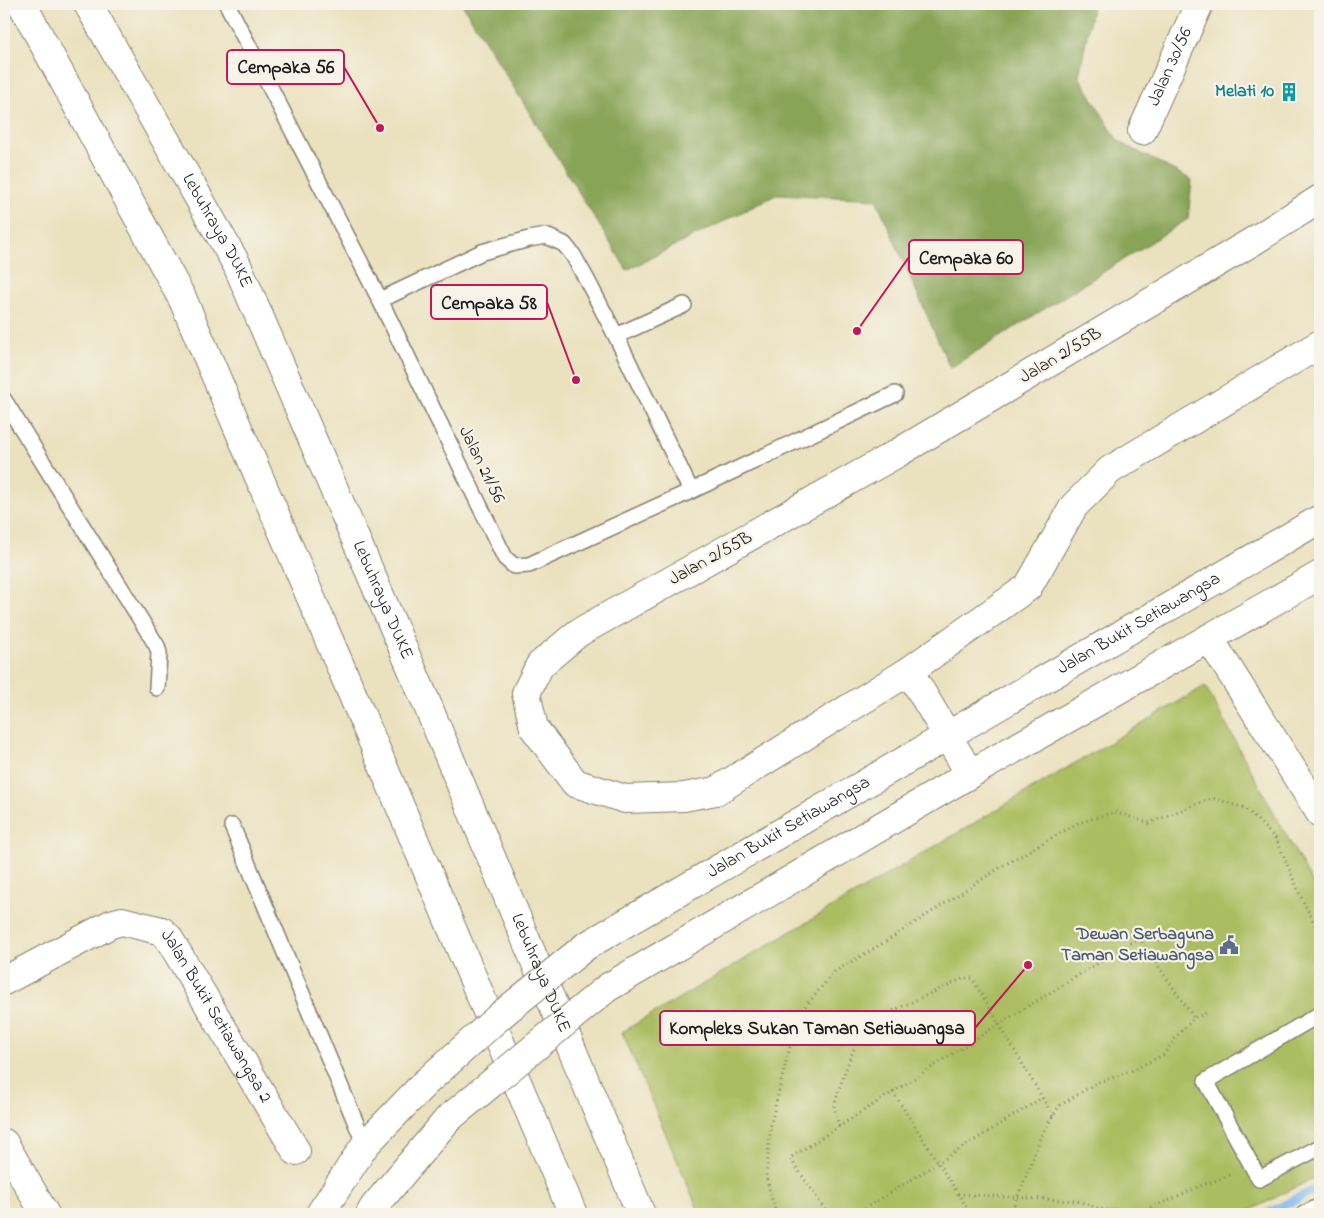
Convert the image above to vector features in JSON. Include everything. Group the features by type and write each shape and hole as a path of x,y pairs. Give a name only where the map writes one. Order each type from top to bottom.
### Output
{"main road":[{"path":"22,4 183,300 573,1214"},
{"name":"Lebuhraya DUKE","path":"88,4 237,265 423,695 640,1214"},
{"name":"Jalan 30/56","path":"1142,132 1199,4"},
{"name":"Jalan 2/55B","path":"1320,199 896,454 578,633 540,665 526,693 534,728 575,783 625,799 684,797 716,791 909,671 1028,587 1074,506 1110,470 1320,344"},
{"name":"Jalan Bukit Setiawangsa","path":"320,1214 365,1144 425,1083 501,1015 586,946 1320,520"},
{"path":"370,1214 448,1119 608,988 970,774 1320,575"},
{"path":"1209,638 1320,813"},
{"path":"909,671 970,774"},
{"name":"Jalan Bukit Setiawangsa 2","path":"4,981 111,924 122,921 162,931 168,937 296,1151"},
{"path":"4,1143 45,1214"}],"lane":[{"name":"Jalan 21/56","path":"227,4 380,300 505,558 514,566 529,565 691,491 895,394"},
{"path":"380,300 482,252 546,236 564,244 588,280 691,491"},
{"path":"616,336 684,305"},
{"path":"4,400 157,646 159,653 156,688"},
{"path":"232,826 365,1144"},
{"path":"1320,1014 1206,1081 1259,1179 1320,1147"},
{"path":"1304,1214 1320,1206"}],"path":[{"path":"776,1214 766,1177 771,1123 798,1015 835,971 885,942 1004,865 1078,823 1115,812 1149,823 1212,798 1245,808 1277,840 1300,895 1320,934"},
{"path":"828,1214 790,1158 999,1024 1139,938 1194,1018"},
{"path":"839,1126 834,1107 843,1076 864,1024 964,978 972,978 1053,1116"},
{"path":"1010,1214 1018,1198 1041,1136 1059,1106 1096,1083 1131,1071 1163,1055 1194,1018 1208,1012"},
{"path":"893,1092 971,1214"},
{"path":"856,1214 1042,1098"},
{"path":"958,1194 1077,1201 1104,1210 1135,1213 1175,1198 1202,1185 1220,1180 1252,1165"}],"green space":[{"path":"462,4 1093,4 1079,76 1118,141 1192,180 1188,219 950,368 876,199 778,194 627,270"},
{"path":"1205,686 1320,897 1320,1175 1243,1214 700,1214 622,1032"}],"waterway":[{"path":"1267,1214 1320,1187"}],"place":[{"name":"Melati 10","path":"1289,92"},
{"name":"Cempaka 56","path":"380,128"},
{"name":"Cempaka 60","path":"857,331"},
{"name":"Cempaka 58","path":"576,380"},
{"name":"Dewan Serbaguna Taman Setiawangsa","path":"1229,945"},
{"name":"Kompleks Sukan Taman Setiawangsa","path":"1028,965"}]}
